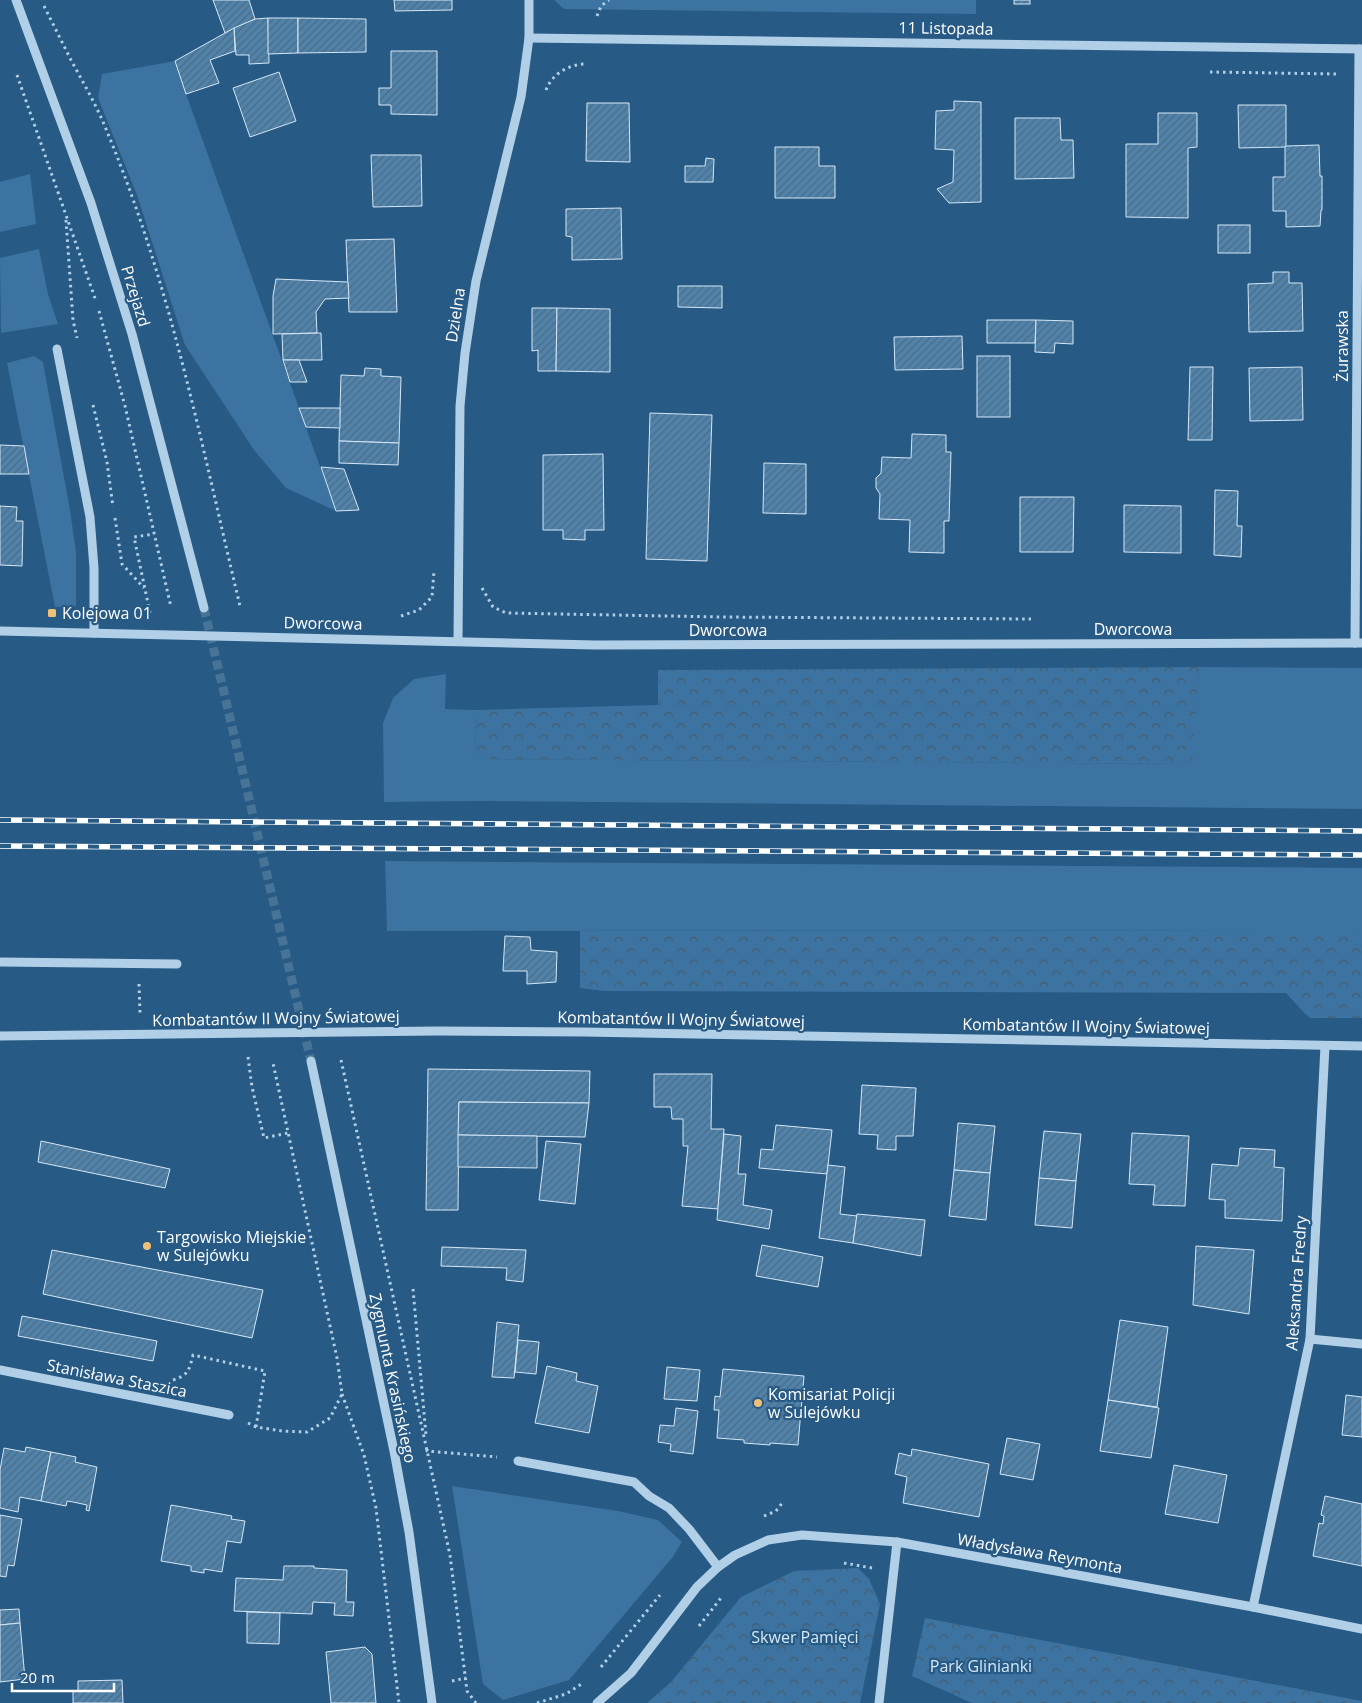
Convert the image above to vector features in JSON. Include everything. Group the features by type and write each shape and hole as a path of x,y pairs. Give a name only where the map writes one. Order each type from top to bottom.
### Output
{"street":[{"name":"Przejazd","path":"16,0 91,203 129,325 204,608"},
{"name":"Dzielna","path":"458,641 460,406 464,353 476,281 520,97 529,38 529,0"},
{"name":"11 Listopada","path":"529,38 1360,49"},
{"name":"Żurawska","path":"1359,643 1360,49"},
{"path":"57,349 90,517 94,568 94,633"},
{"name":"Dworcowa","path":"0,631 594,645 1359,643"},
{"path":"0,962 177,964"},
{"name":"Kombatantów II Wojny Światowej","path":"0,1036 429,1031 584,1032 1362,1046"},
{"name":"Aleksandra Fredry","path":"1253,1607 1310,1339 1326,1046"},
{"name":"Zygmunta Krasińskiego","path":"311,1061 394,1451 409,1532 432,1703"},
{"path":"1310,1339 1362,1344"},
{"name":"Stanisława Staszica","path":"0,1370 229,1415"},
{"path":"518,1461 634,1482 675,1515 689,1529 718,1567"},
{"name":"Władysława Reymonta","path":"597,1703 631,1673 697,1587 718,1567 735,1554 768,1540 802,1535 897,1542 1253,1607 1362,1629"},
{"path":"879,1702 897,1542"}],"path":[{"path":"42,0 108,134 153,256 177,338 240,606"},
{"path":"545,95 550,81 559,73 572,66 592,64"},
{"path":"1209,72 1359,75"},
{"path":"23,93 98,307 125,406 171,607"},
{"path":"66,214 73,320 78,339"},
{"path":"91,396 107,462 122,564 144,588"},
{"path":"150,613 134,537 154,534"},
{"path":"399,617 419,610 432,597 434,570"},
{"path":"481,585 493,607 506,613 707,616"},
{"path":"141,613 160,613"},
{"path":"248,1057 252,1086 264,1138 288,1133"},
{"path":"341,1060 450,1555 467,1691 476,1703"},
{"path":"273,1063 338,1358 342,1394 364,1455 376,1508 399,1703"},
{"path":"413,1289 427,1451"},
{"path":"163,1379 173,1380 182,1377 189,1371 192,1354 265,1371 256,1427"},
{"path":"229,1415 256,1427 307,1432 330,1418 342,1394"},
{"path":"427,1451 518,1461"},
{"path":"837,1562 893,1571"},
{"path":"698,1626 722,1597"}],"green space":[{"path":"554,0 976,0 976,14 564,9"},
{"path":"175,61 336,511 286,488 254,450 185,345 137,195 98,98 102,74"},
{"path":"30,174 36,224 0,232 0,182"},
{"path":"39,249 48,294 58,324 1,333 0,258"},
{"path":"34,356 43,362 70,510 76,552 76,606 55,607 7,363"},
{"path":"1199,667 1362,668 1362,809 477,801 384,802 383,723 393,698 414,679 446,674 445,709 475,710 476,759 1191,764"},
{"path":"1199,667 1192,764 476,759 475,710 658,705 658,670"},
{"path":"385,861 1362,868 1362,930 387,931"},
{"path":"1362,930 1362,1018 1309,1018 1286,993 604,991 580,988 580,931"},
{"path":"452,1486 618,1511 658,1520 682,1542 672,1558 569,1680 503,1700 483,1684"},
{"name":"Skwer Pamięci","path":"858,1568 869,1579 880,1604 860,1703 647,1703 671,1682 741,1597 794,1571"},
{"name":"Park Glinianki","path":"925,1618 1362,1701 1362,1703 972,1703 912,1676"}],"building":[{"path":"213,0 249,0 255,19 225,33"},
{"path":"394,0 452,0 452,10 395,11"},
{"path":"1014,0 1030,0 1030,4 1014,4"},
{"path":"268,18 269,63 249,64 249,55 236,55 234,28 255,19"},
{"path":"268,18 298,18 298,53 268,54"},
{"path":"298,18 366,19 366,52 298,53"},
{"path":"234,28 235,51 210,60 219,83 186,94 175,61"},
{"path":"391,51 437,51 437,115 391,114 391,105 379,105 379,88 391,88"},
{"path":"279,72 296,121 250,137 233,88"},
{"path":"954,101 981,102 981,202 949,203 937,189 953,182 954,150 935,149 936,111 954,110"},
{"path":"587,103 629,103 630,162 586,161"},
{"path":"1238,105 1286,105 1286,147 1239,148"},
{"path":"1158,113 1197,113 1197,147 1188,148 1188,218 1126,217 1126,144 1158,144"},
{"path":"1015,118 1060,118 1061,140 1073,140 1074,178 1015,179"},
{"path":"1319,145 1320,176 1322,176 1320,226 1286,227 1286,211 1273,211 1273,177 1285,177 1285,147"},
{"path":"775,147 819,147 819,166 835,166 835,198 775,198"},
{"path":"371,155 421,155 422,206 373,207"},
{"path":"706,158 714,159 713,182 685,182 685,166 705,166"},
{"path":"621,208 622,259 572,260 572,237 566,236 566,209"},
{"path":"1218,225 1250,225 1250,253 1218,253"},
{"path":"394,239 397,312 349,312 346,240"},
{"path":"1273,272 1289,272 1289,283 1302,283 1303,331 1249,332 1248,284 1273,283"},
{"path":"276,279 348,282 349,298 325,299 316,312 317,333 273,334 273,296"},
{"path":"678,286 722,286 722,308 678,307"},
{"path":"532,308 557,308 556,371 538,371 538,350 532,351"},
{"path":"557,308 610,309 610,372 556,371"},
{"path":"987,320 1036,320 1035,343 987,343"},
{"path":"1036,320 1073,321 1073,344 1055,343 1054,353 1035,352"},
{"path":"321,333 322,360 283,360 282,334"},
{"path":"962,336 963,369 895,370 894,337"},
{"path":"977,356 1010,356 1010,417 977,417"},
{"path":"283,360 299,360 307,382 290,382"},
{"path":"1190,367 1213,367 1212,440 1188,440"},
{"path":"1302,367 1303,420 1250,421 1249,368"},
{"path":"365,368 381,369 381,376 401,377 399,443 339,441 341,375 364,376"},
{"path":"299,408 340,408 340,428 306,427"},
{"path":"650,413 712,415 707,561 646,559"},
{"path":"912,434 946,435 946,452 951,452 949,521 944,521 944,553 909,552 910,520 879,519 880,494 876,488 876,478 881,473 882,457 911,458"},
{"path":"339,441 399,443 398,465 339,463"},
{"path":"0,445 24,446 29,474 0,474"},
{"path":"603,454 604,530 585,530 585,540 563,539 563,530 543,530 543,455"},
{"path":"764,463 806,464 806,514 763,513"},
{"path":"321,467 344,469 359,510 336,511"},
{"path":"1215,490 1238,491 1237,526 1242,526 1241,557 1214,555"},
{"path":"1020,497 1074,497 1073,552 1020,552"},
{"path":"1124,505 1181,506 1181,553 1124,552"},
{"path":"0,506 17,507 16,521 23,521 22,566 0,565"},
{"path":"505,936 530,937 531,950 557,952 556,982 527,984 527,971 503,971"},
{"path":"428,1069 590,1071 589,1103 459,1102 458,1210 426,1210"},
{"path":"654,1074 712,1074 711,1129 724,1129 718,1209 682,1206 688,1146 683,1146 683,1119 672,1119 671,1107 654,1107"},
{"path":"862,1085 916,1088 913,1136 896,1136 896,1150 877,1149 878,1135 859,1134"},
{"path":"459,1102 589,1103 585,1137 458,1135"},
{"path":"958,1123 995,1126 990,1173 954,1170"},
{"path":"776,1125 832,1130 827,1174 759,1168 761,1149 773,1150"},
{"path":"1044,1131 1081,1134 1076,1181 1039,1178"},
{"path":"1132,1133 1189,1136 1185,1206 1153,1205 1155,1185 1129,1184"},
{"path":"724,1134 741,1136 738,1174 746,1174 743,1205 772,1210 769,1229 717,1220"},
{"path":"458,1135 537,1136 537,1168 458,1167"},
{"path":"41,1141 170,1169 165,1188 38,1162"},
{"path":"546,1141 581,1144 575,1204 539,1200"},
{"path":"1240,1148 1275,1150 1274,1167 1284,1168 1282,1221 1225,1218 1225,1200 1209,1199 1212,1164 1238,1166"},
{"path":"828,1165 845,1167 840,1214 857,1216 853,1243 819,1238"},
{"path":"954,1170 990,1173 986,1220 949,1216"},
{"path":"1039,1178 1076,1181 1072,1228 1035,1225"},
{"path":"857,1214 925,1220 921,1256 853,1243"},
{"path":"762,1245 823,1257 818,1287 756,1276"},
{"path":"1196,1246 1254,1250 1249,1314 1193,1305"},
{"path":"442,1247 526,1250 523,1282 506,1280 507,1268 441,1266"},
{"path":"52,1250 263,1290 252,1338 43,1294"},
{"path":"22,1316 157,1341 153,1361 18,1336"},
{"path":"1120,1320 1168,1327 1157,1407 1108,1400"},
{"path":"497,1322 519,1325 514,1378 492,1377"},
{"path":"518,1340 539,1342 536,1374 515,1372"},
{"path":"547,1366 577,1373 576,1381 598,1386 589,1433 535,1423"},
{"path":"667,1367 700,1370 697,1401 664,1399"},
{"name":"Komisariat Policji w Sulejówku","path":"723,1369 804,1376 798,1445 744,1443 744,1440 717,1438 719,1410 714,1410 715,1396 720,1397"},
{"path":"1346,1395 1362,1397 1362,1437 1342,1435"},
{"path":"1108,1400 1159,1408 1151,1458 1100,1451"},
{"path":"676,1408 698,1411 693,1454 670,1451 671,1444 658,1442 660,1425 674,1426"},
{"path":"1007,1438 1040,1444 1033,1480 1000,1474"},
{"path":"26,1447 51,1452 41,1501 20,1497 18,1512 0,1508 0,1470 4,1448 25,1452"},
{"path":"912,1449 989,1464 979,1517 903,1503 907,1477 895,1474 899,1453 911,1456"},
{"path":"51,1452 76,1457 75,1462 97,1467 89,1511 86,1510 87,1505 73,1502 67,1501 66,1506 41,1501"},
{"path":"1174,1465 1227,1475 1218,1523 1165,1514"},
{"path":"1325,1496 1362,1504 1362,1566 1313,1556 1319,1523 1323,1524 1324,1516 1321,1515"},
{"path":"171,1505 232,1516 231,1519 245,1521 241,1543 227,1541 222,1572 204,1569 204,1573 191,1571 191,1566 161,1561"},
{"path":"0,1515 22,1519 14,1566 8,1565 6,1577 0,1576"},
{"path":"284,1566 314,1566 314,1568 347,1570 346,1602 354,1602 353,1616 334,1615 335,1603 313,1602 312,1614 234,1611 236,1578 283,1580"},
{"path":"19,1609 20,1623 0,1625 0,1610"},
{"path":"247,1612 280,1613 279,1644 247,1643"},
{"path":"20,1623 25,1679 0,1682 0,1625"},
{"path":"365,1647 372,1654 376,1703 331,1703 326,1652"},
{"path":"122,1680 123,1703 73,1703 73,1691 78,1691 78,1681"}],"tunnel":[{"path":"204,608 311,1061"}],"railway":[{"path":"0,820 1362,831"},
{"path":"0,846 1362,855"}],"place":[{"name":"Kolejowa 01","path":"52,613"},
{"name":"Targowisko Miejskie w Sulejówku","path":"147,1246"},
{"name":"Komisariat Policji w Sulejówku","path":"758,1403"}]}
